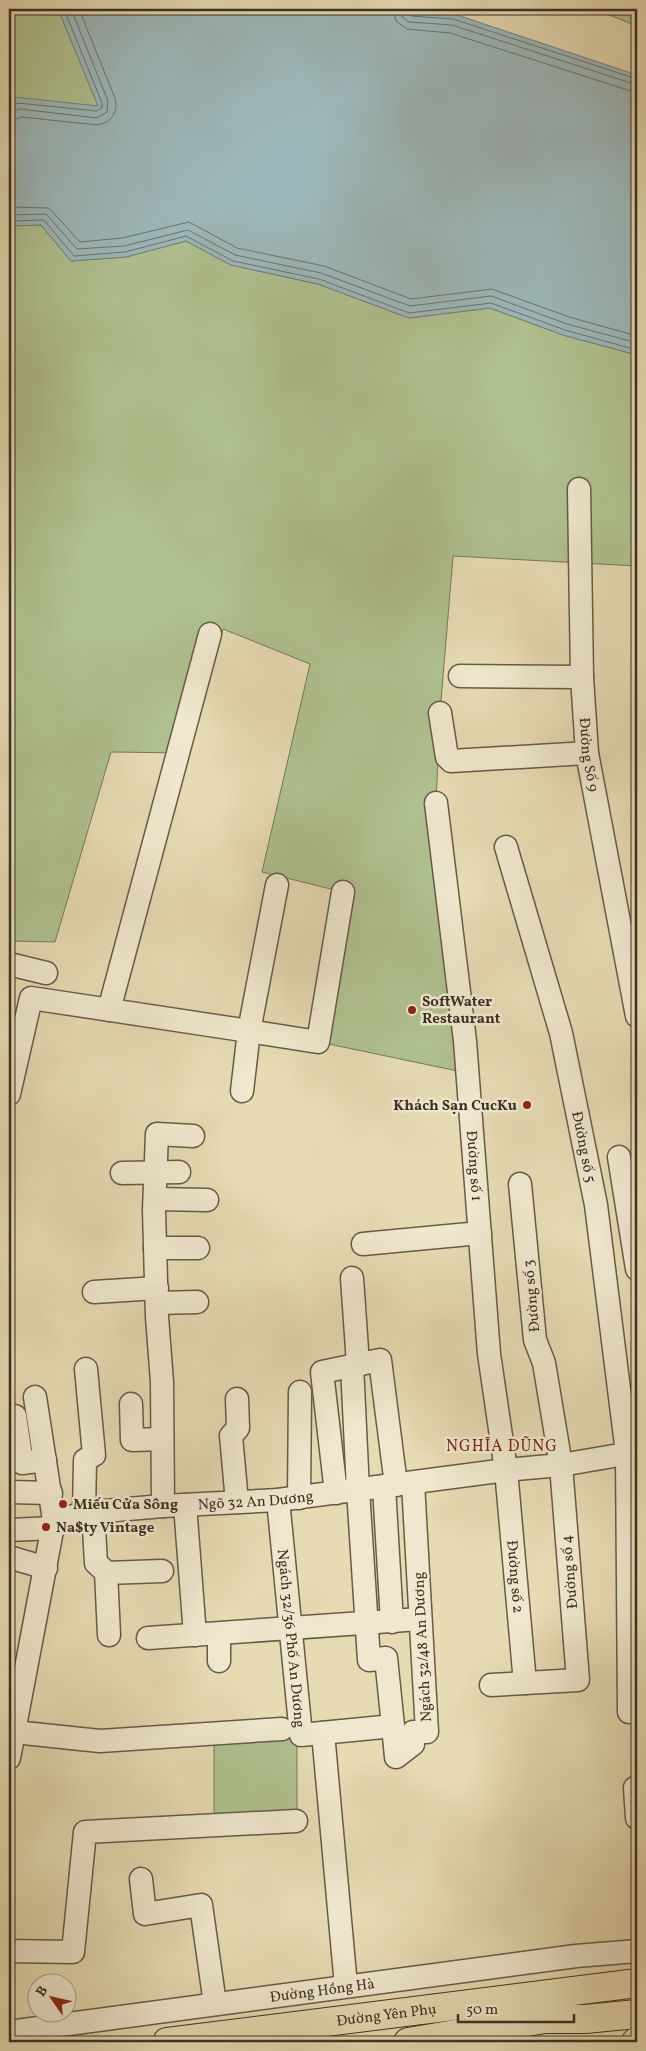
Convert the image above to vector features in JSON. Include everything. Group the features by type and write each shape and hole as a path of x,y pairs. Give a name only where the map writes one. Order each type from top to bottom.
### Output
{"main road":[{"path":"545,2019 625,1985"},
{"name":"Đường Yên Phụ","path":"167,2042 457,2004 625,1985"},
{"path":"408,2042 545,2019 585,2019 637,2014"}],"street":[{"name":"Đường Số 9","path":"578,490 582,677 588,753 637,1016"},
{"path":"109,1010 210,634"},
{"path":"460,676 582,677"},
{"path":"440,713 447,757 451,761 588,753"},
{"name":"Đường số 1","path":"436,803 465,1041 490,1354 506,1470"},
{"name":"Đường số 5","path":"506,847 561,1033 596,1205 632,1453 629,1712"},
{"path":"242,1091 249,1030 277,885"},
{"path":"9,1094 31,998 318,1042 343,892"},
{"path":"9,964 46,973"},
{"path":"192,1136 157,1134 155,1199 157,1296 162,1382 162,1463 174,1505 194,1635"},
{"path":"619,1157 637,1269"},
{"path":"122,1173 179,1172"},
{"name":"Đường số 3","path":"520,1184 535,1340 544,1363 561,1465"},
{"path":"155,1199 207,1200"},
{"path":"363,1244 480,1233"},
{"path":"156,1248 198,1248"},
{"path":"347,1491 355,1364 352,1278"},
{"path":"94,1292 157,1296 197,1302"},
{"path":"392,1622 398,1485 380,1360 322,1372 347,1491 367,1624 370,1660 386,1658 393,1726"},
{"path":"86,1369 94,1455 85,1460 88,1513 96,1563 106,1573 109,1635"},
{"name":"Ngách 32/36 Phố An Dương","path":"300,1392 289,1499 290,1630 301,1735 393,1726"},
{"path":"9,1758 14,1732 17,1660 46,1568 54,1524 51,1493 35,1397"},
{"path":"237,1399 238,1428 231,1436 237,1502"},
{"path":"131,1404 132,1440 162,1439"},
{"path":"9,1416 15,1416 22,1463 46,1460"},
{"name":"Ngõ 32 An Dương","path":"9,1530 54,1524 88,1513 174,1505 289,1499 506,1470 561,1465 632,1453"},
{"name":"Đường số 4","path":"526,1683 578,1680 561,1465"},
{"name":"Đường số 2","path":"506,1470 526,1683"},
{"name":"Ngách 32/48 An Dương","path":"393,1726 396,1757 413,1744 413,1732 428,1732 420,1620 398,1485"},
{"path":"9,1492 51,1493"},
{"path":"9,1557 46,1568"},
{"path":"106,1573 162,1571"},
{"path":"148,1638 420,1620"},
{"path":"219,1634 219,1661"},
{"path":"491,1685 526,1683"},
{"path":"14,1732 100,1741 282,1729"},
{"path":"323,1733 346,1986"},
{"path":"637,1787 635,1788 637,1818"},
{"path":"9,1951 72,1952 85,1832 296,1822"},
{"path":"141,1879 145,1914 202,1906 215,2004"},
{"name":"Đường Hồng Hà","path":"9,2032 576,1956 634,1946"}],"path":[{"path":"634,1946 637,2000"}],"green space":[{"path":"9,9 58,9 99,107 14,98 9,104"},
{"path":"594,9 637,9 637,26"},
{"path":"41,225 71,261 126,257 186,241 231,265 318,284 409,318 490,308 563,335 637,355 637,566 453,556 440,713 436,803 467,1073 324,1043 343,892 262,872 310,664 223,629 187,753 111,752 55,942 9,941 9,226"},
{"path":"214,1732 297,1732 297,1817 214,1818"}],"water":[{"path":"58,9 378,9 454,14 637,75 637,355 563,335 490,308 409,318 318,284 231,265 186,241 126,257 71,261 41,225 9,226 9,104 14,97 98,106"}],"place":[{"name":"SoftWater Restaurant","path":"412,1010"},
{"name":"Khách Sạn CucKu","path":"527,1105"},
{"name":"Miếu Cửa Sông","path":"63,1504"},
{"name":"Na$ty Vintage","path":"46,1527"}],"district":[{"name":"NGHĨA DŨNG","path":"502,1445"}]}
